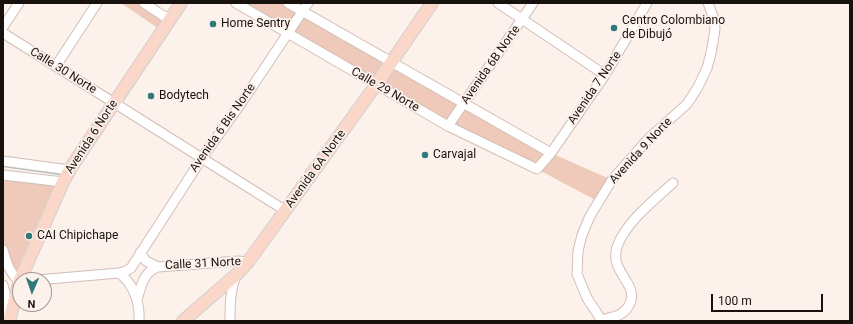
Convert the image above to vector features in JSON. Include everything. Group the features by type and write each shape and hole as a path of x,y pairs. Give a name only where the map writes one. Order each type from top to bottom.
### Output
{"main road":[{"name":"Avenida 6 Norte","path":"24,272 69,170 168,19 181,3"},
{"name":"Avenida 6A Norte","path":"183,321 237,274 248,262 286,211 432,3"},
{"name":"Avenida 6 Norte","path":"8,321 12,308"}],"street":[{"path":"3,28 19,3"},
{"path":"56,66 97,3"},
{"path":"144,3 168,19"},
{"name":"Calle 29 Norte","path":"236,3 448,126 537,169"},
{"path":"288,3 551,153"},
{"name":"Avenida 6 Bis Norte","path":"119,274 131,268 202,158 242,102 308,3"},
{"path":"498,3 605,75"},
{"name":"Avenida 6B Norte","path":"448,126 534,3"},
{"name":"Avenida 7 Norte","path":"537,169 551,153 605,75 647,3"},
{"name":"Avenida 9 Norte","path":"602,321 587,298 577,274 578,251 582,235 590,216 612,180 649,138 687,104 698,87 712,54 715,29 714,20 708,3"},
{"name":"Calle 30 Norte","path":"3,33 286,211"},
{"path":"3,161 69,170"},
{"path":"3,175 63,182"},
{"path":"602,321 619,315 630,304 631,300 631,290 617,266 615,256 618,246 631,225 646,207 673,183"},
{"path":"3,250 12,272"},
{"path":"140,254 146,261 158,267"},
{"name":"Calle 31 Norte","path":"158,267 238,261 248,262"},
{"path":"137,300 146,274 152,269 158,267"},
{"path":"52,279 119,274 129,283 137,300 139,321"},
{"path":"230,321 230,298 232,286 237,274"},
{"path":"3,285 8,321"}],"shaded area":[{"path":"121,3 144,3 165,17 162,31"},
{"path":"236,3 288,3 551,153 612,180 599,202 537,169 448,126"},
{"path":"3,175 58,181 23,272 14,272 3,250"}],"waterway":[{"path":"3,166 60,174"}],"place":[{"name":"Home Sentry","path":"213,24"},
{"name":"Centro Colombiano de Dibujó","path":"614,28"},
{"name":"Bodytech","path":"151,96"},
{"name":"Carvajal","path":"425,155"},
{"name":"CAI Chipichape","path":"29,236"}]}
